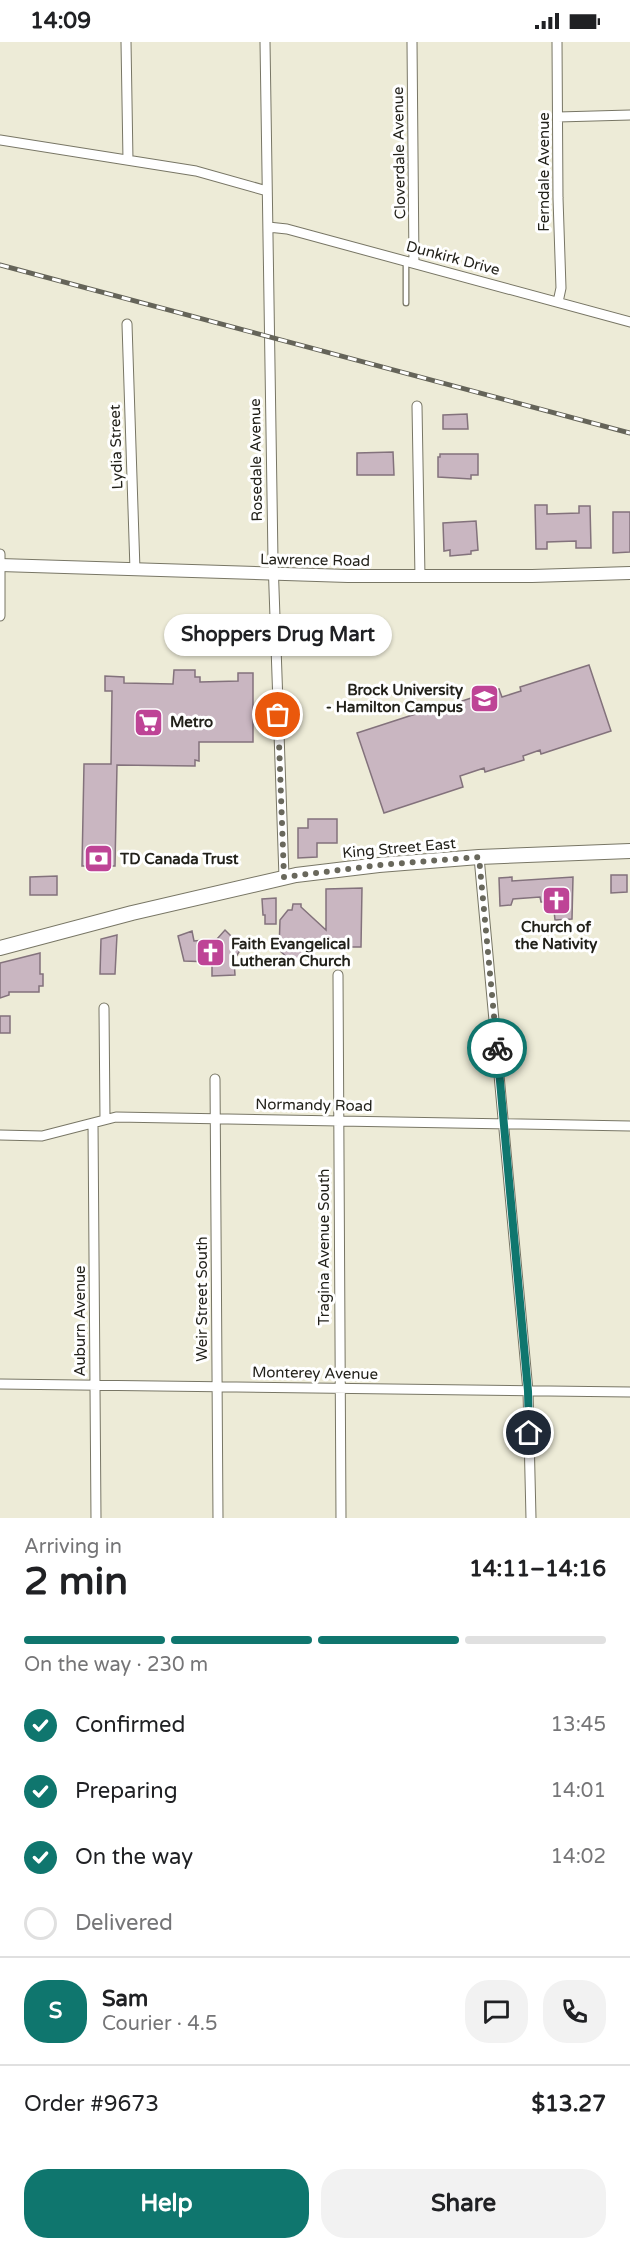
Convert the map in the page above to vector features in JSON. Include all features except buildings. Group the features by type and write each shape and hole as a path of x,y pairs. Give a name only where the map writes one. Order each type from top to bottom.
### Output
{"main road":[{"name":"King Street East","path":"0,948 132,913 284,877 380,865 479,857 630,851"}],"street":[{"path":"126,42 128,160"},
{"name":"Rosedale Avenue","path":"265,42 274,574 284,877"},
{"name":"Cloverdale Avenue","path":"410,262 412,42"},
{"name":"Ferndale Avenue","path":"557,42 561,288 558,302"},
{"path":"558,117 630,115"},
{"path":"0,140 196,171 267,191"},
{"name":"Dunkirk Drive","path":"268,227 410,262 630,322"},
{"name":"Lydia Street","path":"128,324 135,570"},
{"path":"417,405 420,577"},
{"path":"0,554 0,616"},
{"name":"Lawrence Road","path":"0,565 420,577 630,573"},
{"path":"479,857 528,1391 531,1518"},
{"name":"Tragina Avenue South","path":"338,975 341,1518"},
{"path":"104,1008 105,1119"},
{"name":"Weir Street South","path":"215,1079 218,1518"},
{"name":"Normandy Road","path":"0,1135 42,1136 116,1117 630,1126"},
{"name":"Auburn Avenue","path":"93,1123 96,1518"},
{"name":"Monterey Avenue","path":"0,1384 630,1392"}],"lane":[{"path":"406,303 410,262"}],"railway":[{"path":"0,265 630,433"}],"way so far":[{"path":"278,715 284,877 380,865 479,857 497,1048"}],"place":[{"name":"Brock University - Hamilton Campus","path":"484,699"},
{"name":"Shoppers Drug Mart","path":"278,715"},
{"name":"Metro","path":"149,722"},
{"name":"TD Canada Trust","path":"99,859"},
{"name":"Church of the Nativity","path":"556,900"},
{"name":"Faith Evangelical Lutheran Church","path":"210,953"}],"route":[{"path":"497,1048 528,1391 529,1433"}]}
